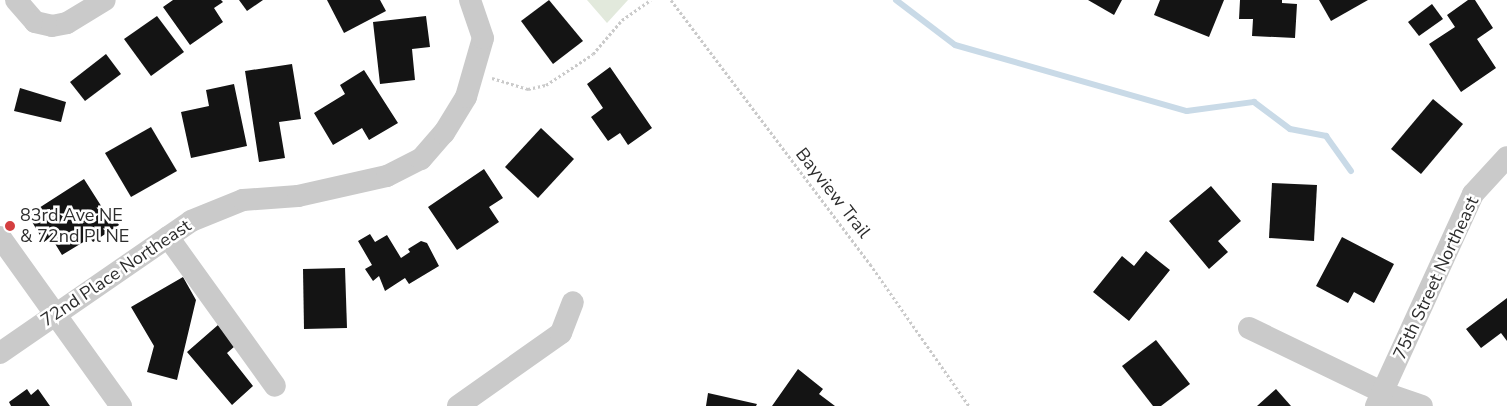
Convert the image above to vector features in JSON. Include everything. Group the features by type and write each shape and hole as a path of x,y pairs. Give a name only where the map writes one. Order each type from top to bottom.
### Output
{"street":[{"path":"16,0 35,22 52,26 67,23 104,0"},
{"name":"72nd Place Northeast","path":"0,353 191,221 242,200 298,196 387,176 421,158 444,133 466,97 483,38 470,0"},
{"name":"75th Street Northeast","path":"1380,399 1473,194 1507,157"},
{"path":"0,237 121,406"},
{"path":"168,237 275,386"},
{"path":"458,406 561,333 573,302"},
{"path":"1249,328 1380,399 1422,406"}],"path":[{"path":"473,71 528,89 546,85 593,54 622,20 650,0"},
{"name":"Bayview Trail","path":"671,0 887,287 969,406"}],"shaded area":[{"path":"587,0 628,0 607,23"}],"building":[{"path":"173,0 221,0 223,2 214,8 223,22 190,45 163,7"},
{"path":"239,0 263,0 247,11"},
{"path":"327,0 380,0 386,11 344,33"},
{"path":"549,0 583,41 553,64 521,21"},
{"path":"1088,0 1122,0 1114,15"},
{"path":"1160,0 1224,0 1209,37 1154,15"},
{"path":"1240,0 1282,0 1282,3 1297,4 1295,38 1252,36 1253,19 1239,19"},
{"path":"1319,0 1368,0 1331,21"},
{"path":"1468,0 1475,0 1493,28 1477,39 1496,68 1461,92 1429,44 1455,27 1447,15"},
{"path":"1432,4 1443,19 1419,36 1408,22"},
{"path":"157,16 184,52 151,76 124,39"},
{"path":"426,16 430,47 412,49 415,80 380,84 373,22"},
{"path":"106,54 121,74 85,101 70,82"},
{"path":"292,64 301,119 279,122 285,158 259,162 245,71"},
{"path":"610,67 652,128 628,145 620,133 608,141 591,117 603,108 587,84"},
{"path":"364,70 398,123 369,140 362,128 333,145 314,113 345,94 340,85"},
{"path":"234,84 247,146 191,158 181,112 209,106 206,90"},
{"path":"20,88 66,102 61,122 14,111"},
{"path":"1433,99 1463,124 1421,174 1391,149"},
{"path":"151,127 177,171 131,197 105,153"},
{"path":"541,128 574,159 538,198 505,167"},
{"path":"484,169 503,198 489,207 499,222 457,250 428,207"},
{"path":"84,179 105,212 109,209 119,225 93,242 90,238 62,255 51,237 44,242 28,215"},
{"path":"1272,183 1317,185 1314,241 1269,238"},
{"path":"1211,186 1241,221 1218,241 1228,252 1209,269 1169,221"},
{"path":"370,234 375,242 387,235 401,258 410,252 408,249 421,241 427,243 439,266 409,284 405,278 385,291 379,276 373,281 365,269 372,265 358,241"},
{"path":"1342,237 1394,264 1374,303 1354,292 1348,303 1316,286"},
{"path":"1146,251 1170,270 1129,321 1093,292 1122,256 1134,266"},
{"path":"345,268 347,328 304,329 303,269"},
{"path":"183,277 196,300 177,380 147,372 154,346 131,307"},
{"path":"1507,298 1507,341 1501,333 1481,348 1466,329"},
{"path":"218,325 235,346 227,353 253,386 232,405 187,352"},
{"path":"1156,340 1190,384 1161,406 1153,406 1122,366"},
{"path":"798,369 823,389 819,394 835,406 772,406"},
{"path":"27,389 31,395 38,389 50,406 11,406 9,402"},
{"path":"1276,389 1291,406 1257,406"},
{"path":"708,393 757,404 756,406 706,406"}],"waterway":[{"path":"896,0 955,45 1187,111 1254,102 1290,129 1326,136 1351,171"}],"place":[{"name":"83rd Ave NE & 72nd Pl NE","path":"10,226"}]}
